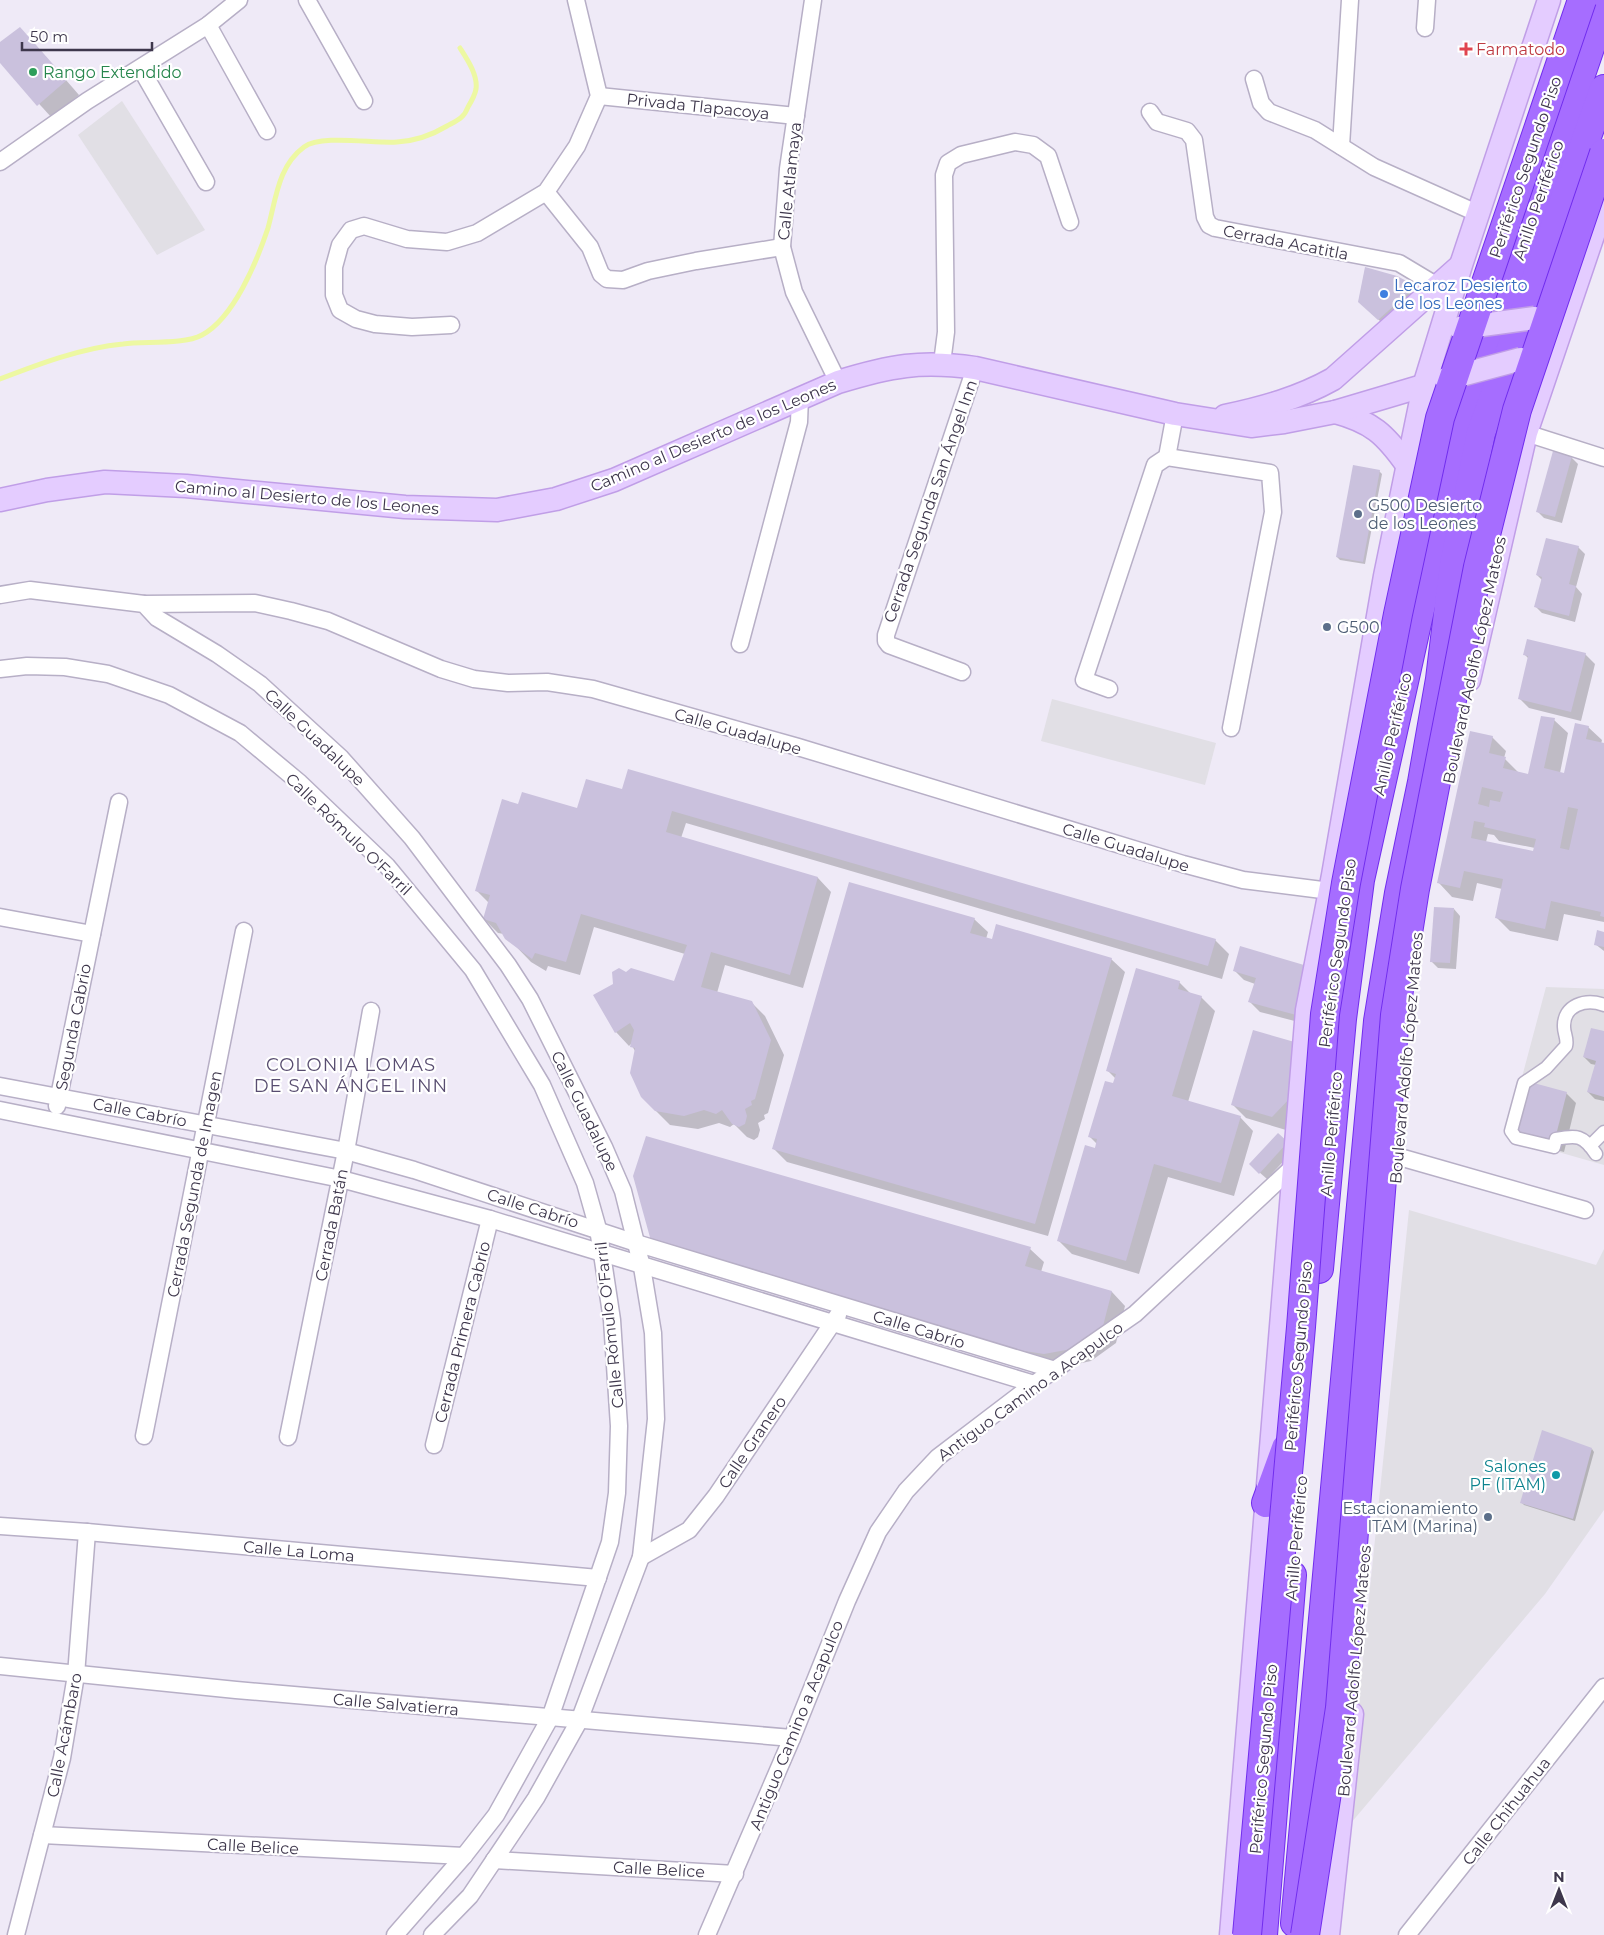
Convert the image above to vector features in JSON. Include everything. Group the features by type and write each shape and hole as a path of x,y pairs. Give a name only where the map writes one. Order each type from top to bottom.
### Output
{"highway":[{"name":"Periférico Segundo Piso","path":"1247,1935 1301,1327 1325,1014 1346,883 1398,614 1440,418 1582,0"},
{"name":"Anillo Periférico","path":"1263,1935 1342,1019 1360,880 1462,425 1604,7"},
{"name":"Anillo Periférico","path":"1294,1935 1378,1021 1398,894 1422,782 1440,679 1454,564 1481,433 1604,89"},
{"path":"1305,1935 1340,1708 1395,1016 1415,889 1478,567 1517,410 1604,152"},
{"path":"1440,679 1450,636"},
{"path":"1360,880 1363,834"},
{"path":"1355,1271 1377,1394"},
{"path":"1266,1504 1310,1384"}],"main road":[{"path":"1230,1935 1307,1010 1330,892 1385,576 1424,386 1451,329 1461,265 1549,0"},
{"name":"Boulevard Adolfo López Mateos","path":"1328,1935 1351,1716 1396,1156 1420,906 1494,568 1526,432 1564,315 1604,203"},
{"name":"Camino al Desierto de los Leones","path":"1214,418 1286,401 1333,379 1439,287 1461,265"},
{"path":"1451,329 1564,315"},
{"name":"Camino al Desierto de los Leones","path":"0,500 47,490 105,482 186,486 405,507 497,510 556,498 614,480 800,397 876,370 907,364 942,363 975,368 1175,414 1214,418 1232,424 1251,426 1335,412 1446,379 1553,351"},
{"path":"1335,412 1358,419 1374,427 1391,441 1407,465"}],"street":[{"path":"0,162 88,101 208,25 239,0"},
{"path":"307,0 364,101"},
{"path":"451,326 412,327 376,324 356,319 340,310 334,295 334,268 340,245 351,230 364,226 407,239 447,242 477,233 546,192 577,146 599,96 578,15 576,0"},
{"name":"Calle Atlamaya","path":"813,0 786,189 782,247 794,292 838,382"},
{"path":"1340,146 1350,0"},
{"path":"1425,28 1427,0"},
{"path":"208,25 267,130"},
{"path":"141,69 206,182"},
{"path":"1254,79 1261,103 1269,112 1315,130 1374,167 1479,214"},
{"name":"Privada Tlapacoya","path":"599,96 796,116"},
{"name":"Cerrada Acatitla","path":"1150,112 1157,122 1187,131 1194,140 1205,217 1209,225 1215,228 1398,264 1439,287"},
{"path":"942,363 946,332 944,175 948,163 961,155 1016,142 1033,145 1048,156 1070,222"},
{"path":"546,192 590,246 601,274 607,279 623,280 648,271 696,261 782,247"},
{"name":"Cerrada Segunda San Ángel Inn","path":"962,672 889,646 886,642 886,636 975,368"},
{"path":"740,644 799,422 800,397"},
{"path":"1167,457 1175,414"},
{"path":"1526,432 1604,458"},
{"path":"1109,689 1084,680 1155,465 1167,457 1270,473 1273,512 1231,728"},
{"name":"Calle Guadalupe","path":"0,595 30,590 120,603 254,603 291,611 328,620 441,669 474,679 508,683 547,682 593,689 798,747 1191,866 1243,880 1330,892"},
{"name":"Calle Guadalupe","path":"144,604 157,618 217,654 260,684 341,758 412,838 508,965 530,999 604,1147 623,1191 636,1243"},
{"name":"Calle Rómulo O'Farril","path":"0,669 27,666 65,667 108,674 169,695 240,733 300,783 387,866 473,970 542,1085 585,1183 598,1229 612,1320 619,1426 617,1493 610,1542 550,1718 496,1815 464,1856 394,1935"},
{"name":"Segunda Cabrio","path":"53,1120 119,802"},
{"path":"0,917 92,934"},
{"name":"Cerrada Segunda de Imagen","path":"144,1436 244,931"},
{"path":"1604,1005 1591,1002 1578,1004 1567,1013 1563,1025 1566,1046 1546,1068 1524,1083 1511,1131 1516,1138 1554,1147 1556,1139 1572,1136 1582,1138 1593,1150 1604,1132"},
{"name":"Cerrada Batán","path":"288,1437 341,1178 371,1012"},
{"name":"Calle Cabrío","path":"0,1086 346,1151 414,1170 636,1243 1055,1370"},
{"name":"Calle Cabrío","path":"0,1110 341,1178 490,1219 642,1267 1034,1384"},
{"path":"1396,1156 1585,1210"},
{"name":"Antiguo Camino a Acapulco","path":"707,1935 735,1874 792,1738 846,1601 878,1532 906,1491 938,1457 1034,1384 1135,1314 1294,1166"},
{"name":"Cerrada Primera Cabrio","path":"434,1445 490,1219"},
{"path":"432,1935 470,1896 536,1798 579,1721 641,1557 656,1419 653,1333 636,1243"},
{"name":"Calle Granero","path":"641,1557 688,1530 716,1496 844,1306"},
{"name":"Calle La Loma","path":"0,1526 88,1532 598,1578"},
{"name":"Calle Acámbaro","path":"16,1935 62,1758 76,1675 88,1532"},
{"name":"Calle Salvatierra","path":"0,1666 76,1675 579,1721 792,1738"},
{"name":"Calle Chihuahua","path":"1407,1935 1604,1687"},
{"name":"Calle Belice","path":"42,1835 464,1856"},
{"name":"Calle Belice","path":"494,1860 735,1874"}],"shaded area":[{"path":"122,101 205,230 157,255 78,135"},
{"path":"1052,699 1216,743 1205,785 1041,741"},
{"path":"1546,987 1604,989 1604,1165 1506,1137"},
{"name":"Estacionamiento ITAM (Marina)","path":"1409,1210 1596,1265 1604,1249 1604,1510 1545,1594 1345,1830"}],"building":[{"name":"Rango Extendido","path":"20,27 67,80 37,106 0,63 0,42"},
{"name":"Lecaroz Desierto de los Leones","path":"1365,267 1397,276 1416,286 1378,320 1358,302"},
{"path":"1553,451 1572,456 1555,517 1536,512"},
{"name":"G500 Desierto de los Leones","path":"1353,465 1380,470 1363,562 1336,557"},
{"path":"1546,538 1579,546 1569,584 1576,586 1569,616 1534,607 1542,577 1536,575"},
{"path":"1527,639 1586,653 1571,712 1518,699 1528,656 1523,655"},
{"path":"1541,716 1555,718 1544,768 1564,773 1575,723 1589,726 1586,739 1604,743 1604,917 1600,916 1601,912 1551,901 1545,929 1495,918 1503,879 1464,871 1460,888 1437,883 1470,731 1493,736 1489,753 1506,757 1503,768 1528,774","holes":["1482,787 1503,792 1500,802 1490,800 1489,807 1478,804","1568,807 1578,809 1569,850 1560,848","1474,821 1485,823 1484,827 1536,839 1533,851 1471,838"]},
{"path":"628,769 1216,939 1208,966 672,811 666,832 818,877 790,975 711,952 701,987 752,1001 771,1040 755,1099 751,1101 752,1105 745,1109 747,1116 745,1124 739,1127 732,1124 722,1110 716,1114 704,1110 684,1116 655,1111 641,1097 630,1073 635,1048 630,1047 634,1030 630,1023 615,1033 593,995 613,984 612,972 619,968 626,972 631,968 674,981 687,945 581,914 566,962 535,953 532,959 505,939 496,923 483,919 490,895 475,891 502,799 518,804 522,792 577,808 586,779 622,789"},
{"path":"849,882 975,918 970,933 992,939 996,924 1112,958 1035,1224 772,1149"},
{"path":"1434,907 1454,908 1450,963 1430,962"},
{"path":"1597,930 1604,932 1604,947 1594,945"},
{"path":"1240,946 1304,965 1300,1016 1248,1002 1256,978 1233,971"},
{"path":"1136,968 1180,981 1178,989 1202,996 1172,1096 1241,1116 1221,1183 1154,1164 1126,1261 1057,1241 1085,1145 1095,1148 1097,1139 1088,1137 1105,1081 1113,1083 1116,1074 1106,1071"},
{"path":"1591,1028 1604,1031 1604,1097 1587,1092 1596,1061 1583,1057"},
{"path":"1253,1030 1298,1043 1294,1094 1272,1117 1231,1105"},
{"path":"1530,1082 1567,1092 1554,1143 1517,1133"},
{"path":"1278,1133 1288,1142 1259,1174 1249,1164"},
{"path":"646,1136 1031,1247 1025,1266 1112,1291 1102,1330 1077,1348 1044,1354 1012,1349 651,1241 633,1176"},
{"name":"Salones PF (ITAM)","path":"1542,1430 1592,1448 1573,1519 1520,1503"}],"waterway":[{"path":"0,379 45,362 92,349 132,343 185,340 202,335 214,327 234,302 251,272 268,228 283,173 295,155 304,147 323,141 397,142 417,139 429,135 457,120 466,111 476,89 474,73 460,48"}],"tunnel":[{"path":"1478,515 1497,422 1505,399"}],"place":[{"name":"Farmatodo","path":"1466,49"},
{"name":"Rango Extendido","path":"33,72"},
{"name":"Lecaroz Desierto de los Leones","path":"1384,294"},
{"name":"G500 Desierto de los Leones","path":"1358,514"},
{"name":"G500","path":"1327,627"},
{"name":"Salones PF (ITAM)","path":"1556,1475"},
{"name":"Estacionamiento ITAM (Marina)","path":"1488,1517"}],"district":[{"name":"COLONIA LOMAS DE SAN ÁNGEL INN","path":"351,1075"}]}
